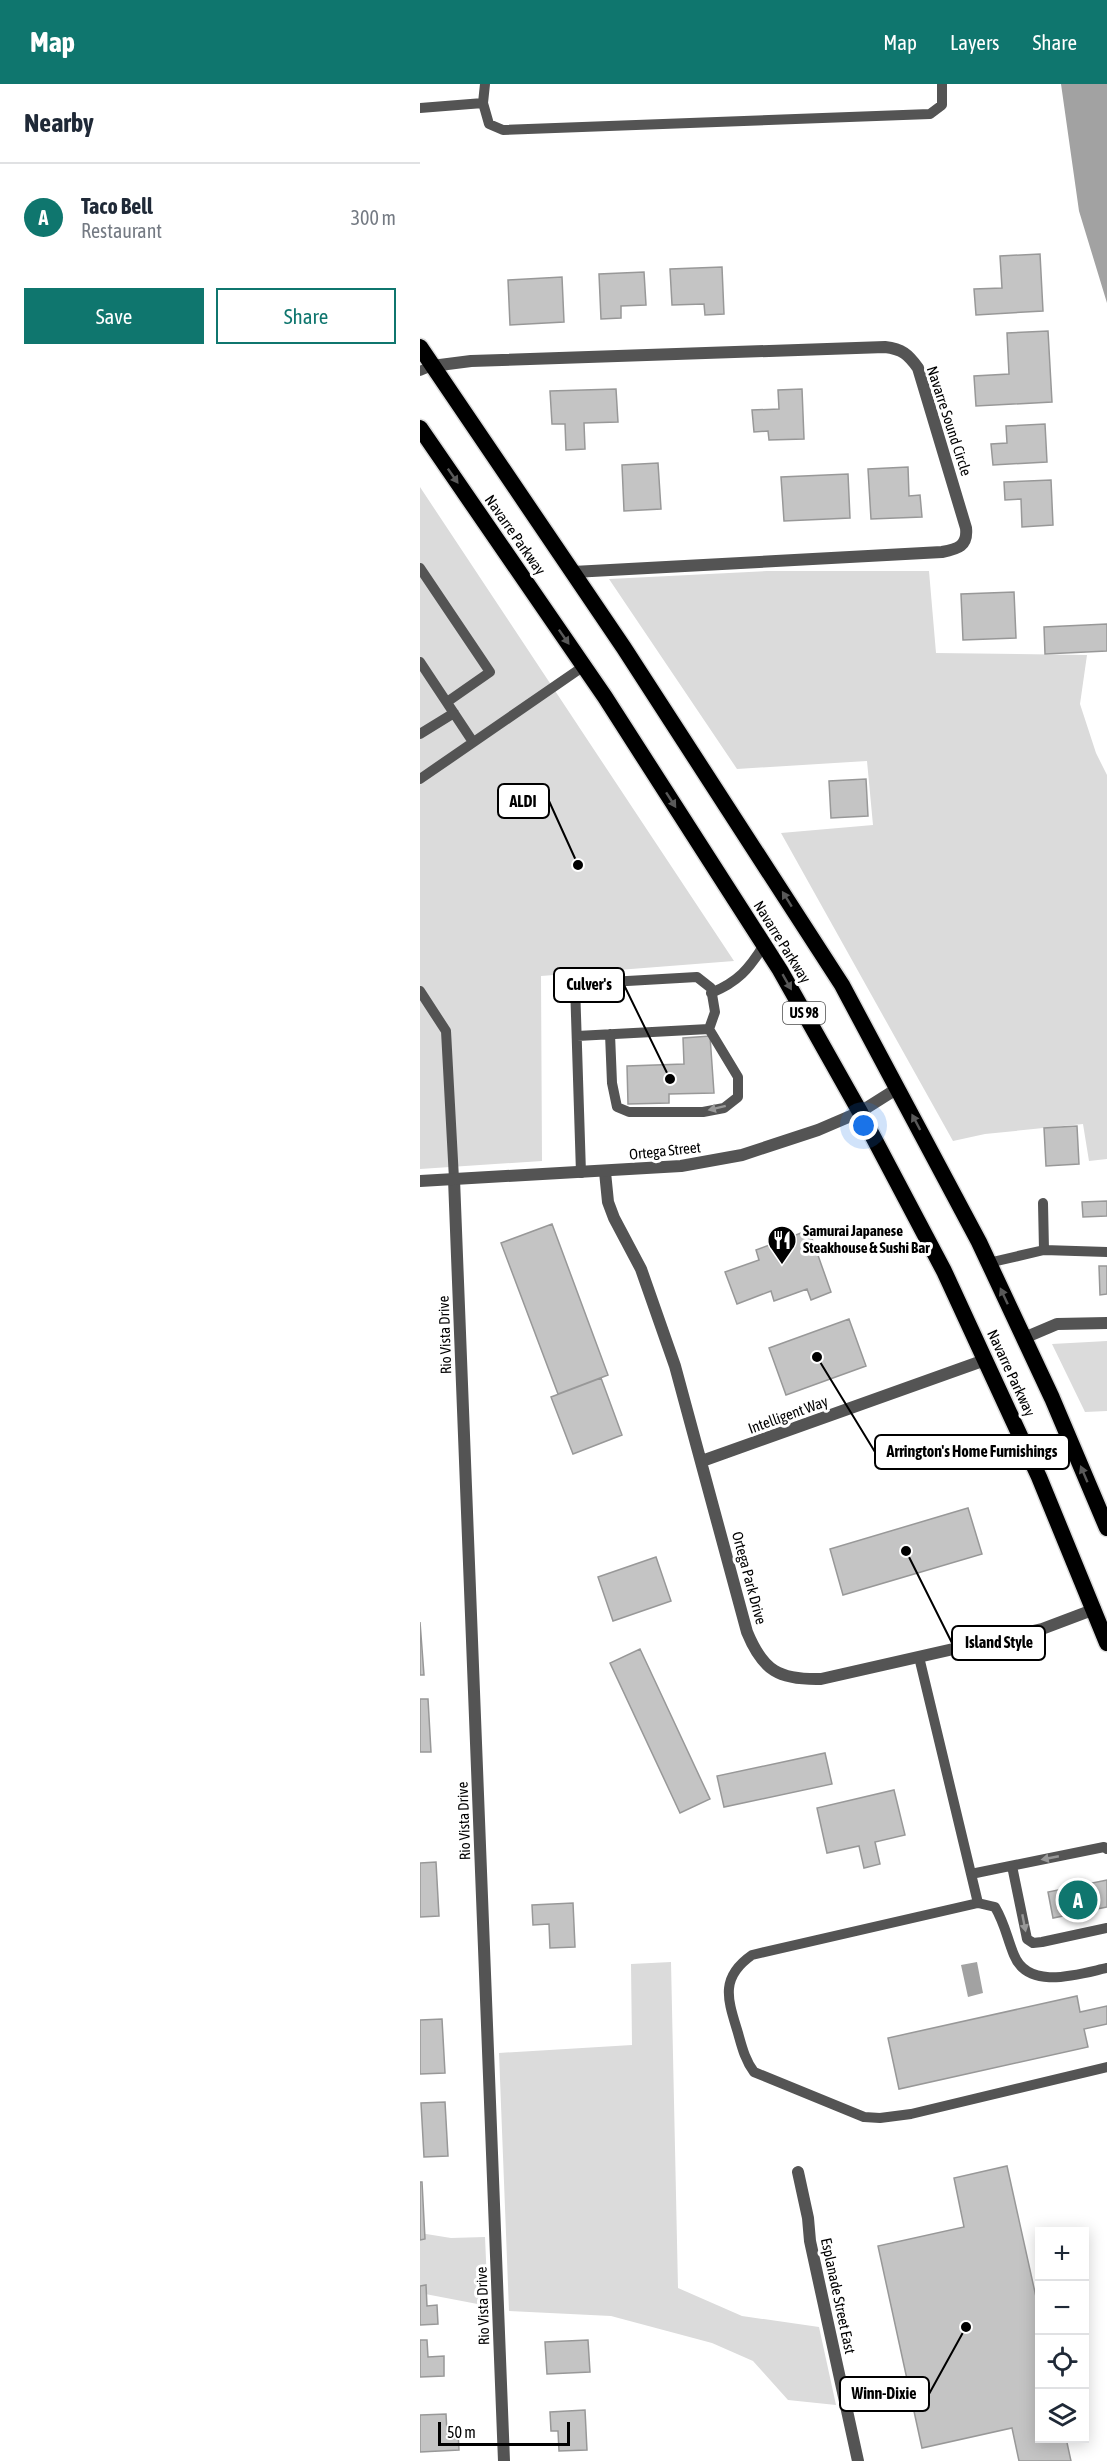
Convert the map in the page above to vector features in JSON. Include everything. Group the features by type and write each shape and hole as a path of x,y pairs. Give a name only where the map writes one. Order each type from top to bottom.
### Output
{"highway":[{"name":"Navarre Parkway","path":"420,347 426,369 573,572 747,835 829,965 898,1088 988,1263 1024,1338 1107,1528"},
{"name":"Navarre Parkway","path":"420,428 584,666 764,945 860,1112 944,1271 1040,1477 1107,1643"}],"street":[{"name":"Navarre Sound Circle","path":"426,369 471,361 885,346 900,349 908,354 918,368 966,528 965,542 958,549 942,552 573,572"},
{"name":"Ortega Street","path":"420,1180 605,1172 681,1166 742,1155 818,1130 860,1112 898,1088"},
{"name":"Ortega Park Drive","path":"605,1172 608,1202 641,1269 675,1366 747,1632 756,1652 766,1666 784,1676 803,1680 821,1679 1042,1629 1095,1610"},
{"name":"Rio Vista Drive","path":"454,1179 504,2461"},
{"path":"1024,1338 1057,1324 1107,1323"},
{"name":"Intelligent Way","path":"702,1461 985,1360"},
{"name":"Esplanade Street East","path":"798,2172 808,2218 810,2241 858,2461"}],"lane":[{"path":"485,84 483,103 489,124 502,130 930,114 942,105 942,84"},
{"path":"420,108 483,103"},
{"path":"420,568 490,672 447,702"},
{"path":"420,662 473,742"},
{"path":"420,779 584,666"},
{"path":"420,734 454,713"},
{"path":"711,993 730,986 750,967 764,945"},
{"path":"581,1173 575,984 697,978 711,988 715,1012 708,1029"},
{"path":"420,991 446,1031 454,1179"},
{"path":"577,1036 708,1029"},
{"path":"610,1034 612,1083 617,1107 629,1112 703,1112 724,1108 738,1097 738,1077 708,1029"},
{"path":"1043,1203 1044,1250"},
{"path":"988,1263 1044,1250 1107,1252"},
{"path":"919,1657 978,1903"},
{"path":"971,1874 1104,1847 1107,1849"},
{"path":"1012,1866 1027,1939 1034,1943 1042,1942 1107,1928"},
{"path":"1107,1968 1069,1977 1046,1977 1030,1972 1018,1964 1005,1924 995,1907 978,1903 752,1955 739,1965 734,1973 730,1981 728,2000 747,2062 754,2072 864,2117 880,2118 911,2114 1107,2067"}],"shaded area":[{"path":"1061,84 1107,84 1107,303 1079,211"},
{"path":"420,487 734,961 541,976 542,1161 420,1169"},
{"path":"767,571 929,571 936,653 1087,655 1080,704 1096,753 1107,775 1107,1159 1089,1161 1083,1124 985,1134 953,1141 781,833 873,825 867,761 737,769 609,579"},
{"path":"1107,1341 1107,1411 1085,1412 1052,1344"},
{"path":"671,1962 678,2288 742,2316 819,2327 836,2405 788,2400 753,2361 712,2343 611,2316 509,2311 499,2053 632,2045 631,1964"},
{"path":"977,1962 983,1993 968,1997 961,1965"},
{"path":"420,2233 451,2238 485,2237 488,2306 420,2293"}],"building":[{"path":"1040,254 1043,311 976,315 974,289 1002,288 1000,256"},
{"path":"722,267 724,314 705,315 704,304 672,305 670,269"},
{"path":"644,272 646,305 621,306 621,318 601,319 599,274"},
{"path":"562,277 564,322 510,325 508,280"},
{"path":"1048,331 1052,402 976,406 974,376 1009,374 1007,333"},
{"path":"616,389 618,422 584,423 585,449 566,450 565,424 552,424 550,391"},
{"path":"802,389 804,439 769,440 768,431 754,432 752,410 779,409 778,390"},
{"path":"1045,424 1047,462 993,465 991,444 1007,443 1006,426"},
{"path":"658,463 661,509 624,511 622,465"},
{"path":"908,467 909,496 920,495 922,517 871,519 868,469"},
{"path":"848,474 850,518 784,521 781,477"},
{"path":"1051,480 1053,525 1022,527 1021,499 1005,500 1004,482"},
{"path":"1014,592 1016,638 963,640 961,594"},
{"path":"1107,624 1107,651 1045,654 1044,627"},
{"path":"866,779 868,816 831,818 829,781"},
{"path":"710,1036 714,1093 669,1094 669,1103 628,1104 627,1066 684,1064 683,1038"},
{"path":"1077,1126 1079,1164 1046,1166 1044,1128"},
{"path":"1107,1201 1107,1216 1083,1217 1082,1202"},
{"path":"552,1224 608,1375 558,1394 501,1243"},
{"name":"Samurai Japanese Steakhouse & Sushi Bar","path":"809,1230 831,1292 811,1300 807,1289 774,1301 771,1291 737,1304 725,1272 759,1260 756,1250"},
{"path":"1099,1266 1107,1266 1107,1294 1100,1295"},
{"path":"849,1319 866,1366 786,1395 769,1348"},
{"path":"601,1378 622,1435 573,1454 551,1397"},
{"path":"968,1508 982,1554 843,1595 830,1549"},
{"path":"656,1557 671,1601 613,1621 598,1577"},
{"path":"420,1622 424,1675 420,1675"},
{"path":"640,1649 710,1799 680,1813 610,1663"},
{"path":"420,1699 428,1699 431,1752 420,1752"},
{"path":"825,1753 832,1784 724,1807 717,1776"},
{"path":"894,1790 905,1835 875,1842 880,1864 864,1868 859,1846 827,1853 817,1808"},
{"path":"436,1862 439,1916 420,1917 420,1863"},
{"path":"1107,1880 1107,1907 1053,1918 1048,1892"},
{"path":"573,1903 575,1947 550,1948 549,1924 533,1925 532,1905"},
{"path":"1077,1996 1080,2012 1107,2006 1107,2024 1084,2029 1088,2047 899,2089 888,2038"},
{"path":"442,2019 445,2073 420,2074 420,2020"},
{"path":"445,2102 448,2156 424,2157 421,2103"},
{"path":"1007,2166 1035,2292 1035,2443 1067,2443 1071,2461 1019,2461 1012,2428 922,2448 878,2246 964,2227 954,2178"},
{"path":"420,2182 422,2182 425,2239 420,2240"},
{"path":"426,2285 427,2306 437,2305 438,2324 420,2325 420,2286"},
{"path":"420,2340 427,2340 428,2357 444,2356 444,2376 420,2377"},
{"path":"588,2340 590,2372 547,2374 545,2342"},
{"path":"585,2410 587,2450 559,2451 558,2431 551,2431 550,2412"},
{"path":"446,2414 447,2432 458,2431 459,2450 420,2452 420,2415"}],"place":[{"name":"ALDI","path":"578,865"},
{"name":"Culver's","path":"670,1079"},
{"name":"Samurai Japanese Steakhouse & Sushi Bar","path":"782,1266"},
{"name":"Arrington's Home Furnishings","path":"817,1357"},
{"name":"Island Style","path":"906,1551"},
{"name":"Taco Bell","path":"1078,1900"},
{"name":"Winn-Dixie","path":"966,2327"}]}
